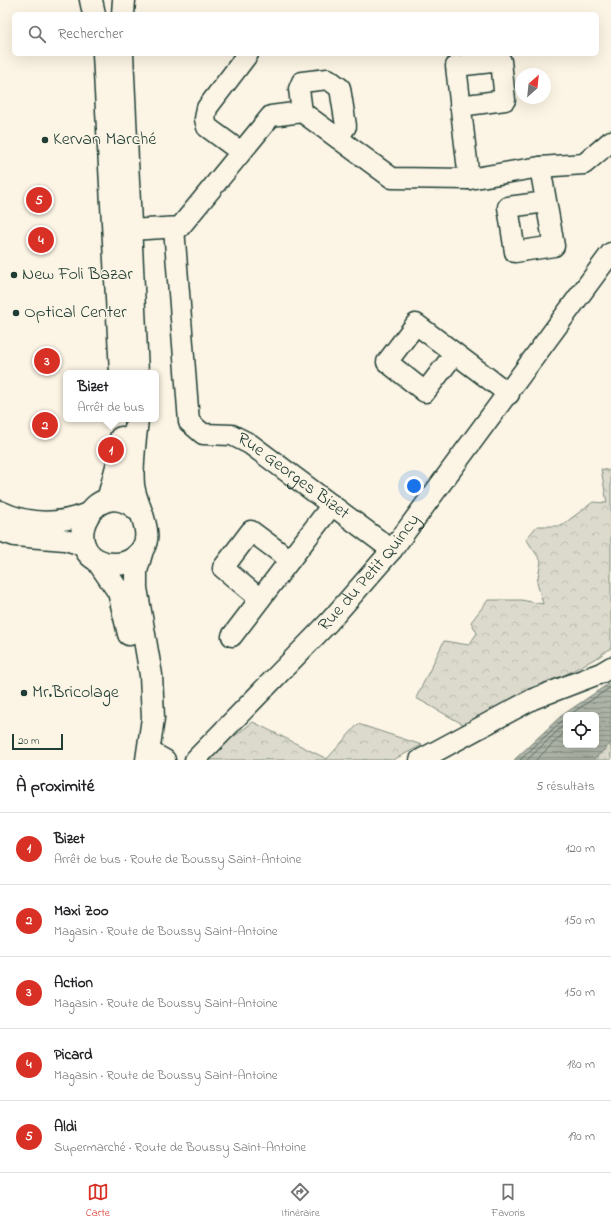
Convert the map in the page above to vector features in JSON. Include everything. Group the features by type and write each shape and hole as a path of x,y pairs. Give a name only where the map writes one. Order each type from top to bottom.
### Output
{"main road":[{"path":"91,0 94,12"},
{"path":"123,12 124,0"},
{"path":"104,56 121,370"},
{"path":"122,56 137,370"},
{"path":"108,500 119,459 123,422"},
{"path":"137,422 132,461 133,487 147,531 146,540 136,571 136,588 152,675 153,718 148,758"},
{"path":"141,513 132,505 123,500 108,500 100,502 88,513 82,529 91,553 119,592 135,664 140,699 137,733 148,758"},
{"path":"91,553 116,564 125,563 134,558 142,550"}],"street":[{"path":"241,152 207,127 205,119 207,108 246,56"},
{"path":"302,112 299,89 302,82 328,79 340,88 346,126 338,138"},
{"path":"460,106 469,179"},
{"path":"130,230 180,228 271,116 302,112 392,178 469,179 540,167 584,164 611,141"},
{"path":"540,167 546,202"},
{"name":"Rue Georges Bizet","path":"174,228 189,422 203,434 232,435 250,444 392,550"},
{"name":"Rue du Petit Quincy","path":"195,760 329,622 392,550 509,394 611,254"},
{"path":"455,353 509,394"},
{"path":"232,636 332,505"},
{"path":"0,511 14,518 45,522 63,521 88,513"},
{"path":"0,531 15,536 65,540 91,553"},
{"path":"260,599 223,568 251,531 290,560"},
{"path":"420,760 533,699 601,673 611,667"}],"green space":[{"path":"601,469 611,471 611,648 600,656 468,727 416,698 444,641 469,645 477,633 471,622 488,600 521,600 543,604 537,583 541,561 526,539 537,526 561,526 593,502 607,503"},
{"path":"253,722 327,759 358,724 422,745 393,760 204,759"},
{"path":"611,743 611,760 593,760"}],"water":[{"path":"611,682 611,743 593,760 514,760 563,715 563,748 599,748 599,712 567,712"}],"place":[{"name":"Kervan Marché","path":"45,140"},
{"name":"Aldi","path":"39,200"},
{"name":"Picard","path":"41,240"},
{"name":"New Foli Bazar","path":"14,275"},
{"name":"Optical Center","path":"16,313"},
{"name":"Action","path":"47,361"},
{"name":"Maxi Zoo","path":"45,425"},
{"name":"Bizet","path":"111,450"},
{"name":"Mr.Bricolage","path":"24,693"}]}
